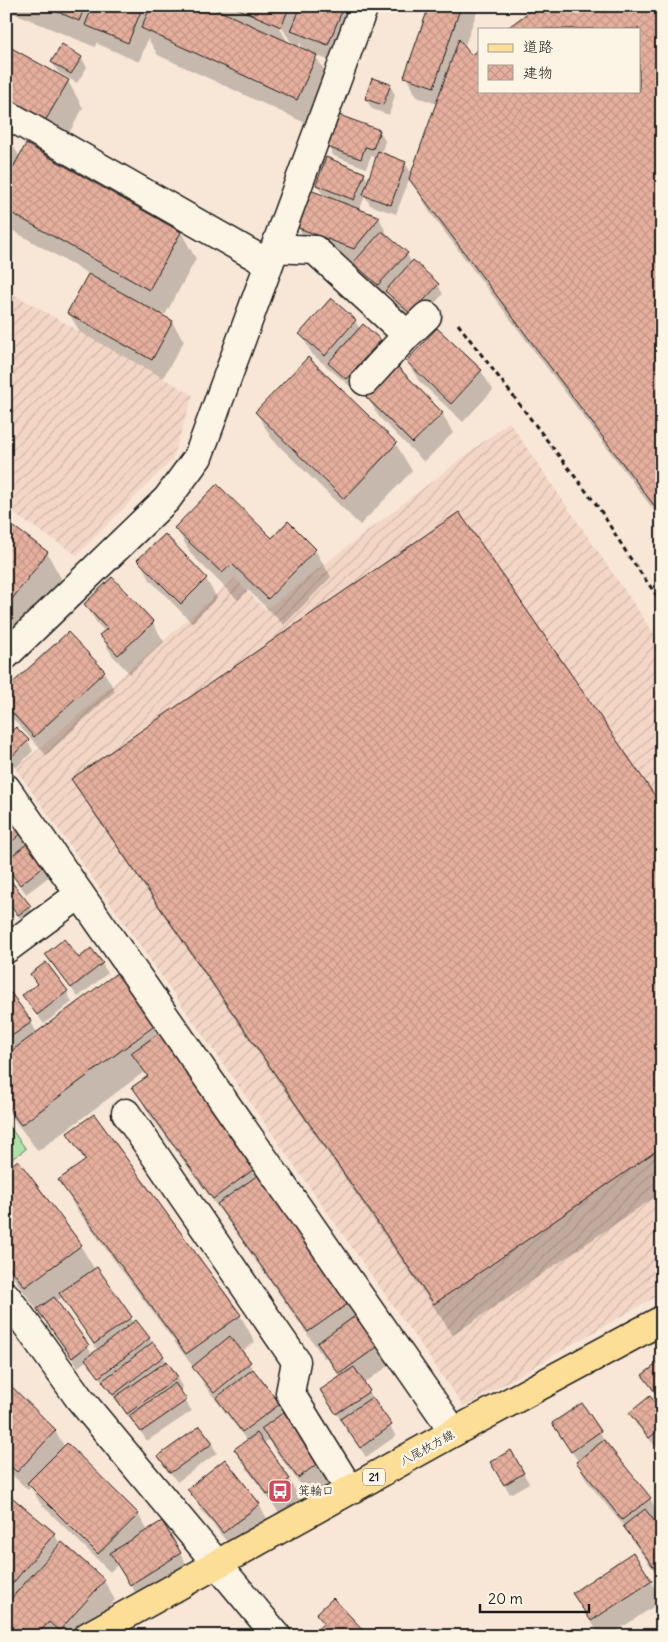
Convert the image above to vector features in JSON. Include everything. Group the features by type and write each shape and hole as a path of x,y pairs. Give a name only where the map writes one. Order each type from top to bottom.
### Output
{"main road":[{"name":"八尾枚方線","path":"88,1636 454,1432 662,1320"}],"street":[{"path":"6,655 167,499 198,456 364,6"},
{"path":"6,114 272,256 315,250 407,334"},
{"path":"365,381 407,334 427,316"},
{"path":"6,788 454,1432"},
{"path":"6,949 80,894"},
{"path":"126,1113 296,1361 290,1393 350,1490"},
{"path":"6,1296 79,1398 278,1636"}],"path":[{"path":"427,316 457,322 599,508 662,603"}],"shaded area":[{"path":"6,290 193,395 172,460 77,555 6,509"},
{"path":"509,422 662,645 662,1293 464,1407 16,769 235,578 265,610"}],"green space":[{"path":"6,1122 26,1149 6,1163"}],"building":[{"path":"44,6 85,6 79,21"},
{"path":"93,6 143,6 128,43 85,25"},
{"path":"151,6 209,6 317,55 297,100 141,28"},
{"path":"232,6 290,6 281,27"},
{"path":"301,6 344,6 328,45 291,31"},
{"path":"429,6 461,6 434,87 404,77"},
{"path":"537,6 662,6 662,516 409,179 459,39 471,55 478,50 478,92 640,92 640,28 507,28"},
{"path":"62,44 82,57 71,74 51,62"},
{"path":"6,45 69,80 45,121 6,99"},
{"path":"372,78 391,84 383,105 365,99"},
{"path":"339,115 380,130 373,149 365,147 361,159 327,147"},
{"path":"26,144 181,232 149,290 6,210 6,180"},
{"path":"378,151 406,162 391,205 363,195"},
{"path":"326,157 365,173 354,200 316,185"},
{"path":"310,190 380,217 354,249 296,227"},
{"path":"382,231 408,253 378,285 353,263"},
{"path":"413,260 439,284 411,314 385,291"},
{"path":"88,274 173,321 152,360 67,313"},
{"path":"331,298 356,320 325,356 299,334"},
{"path":"363,324 381,340 346,379 328,363"},
{"path":"437,328 482,370 451,404 406,361"},
{"path":"308,357 397,443 344,499 255,412"},
{"path":"397,366 443,413 412,443 366,397"},
{"path":"217,484 272,538 288,521 316,549 268,599 232,564 222,573 174,528"},
{"path":"459,512 662,806 662,1147 434,1304 71,779"},
{"path":"6,521 48,552 6,607"},
{"path":"165,534 207,578 181,604 137,560"},
{"path":"112,577 154,622 118,655 99,635 107,629 84,604"},
{"path":"68,632 105,671 34,737 6,706 6,689"},
{"path":"16,727 29,740 10,758 6,755 6,736"},
{"path":"14,817 26,829 6,847 6,824"},
{"path":"28,843 45,865 20,885 6,867 6,860"},
{"path":"6,875 31,906 18,915 6,900"},
{"path":"64,939 79,958 91,948 103,963 71,988 45,954"},
{"path":"46,962 68,991 37,1015 22,995 37,984 30,974"},
{"path":"118,972 157,1024 21,1125 6,1105 6,1055"},
{"path":"11,993 32,1022 6,1040 6,996"},
{"path":"159,1033 257,1167 213,1199 132,1087 148,1076 131,1053"},
{"path":"94,1114 241,1315 186,1354 58,1180 86,1160 67,1133"},
{"path":"18,1160 82,1245 25,1287 6,1263 6,1169"},
{"path":"258,1175 349,1303 308,1332 217,1204"},
{"path":"97,1267 132,1317 94,1344 59,1293"},
{"path":"54,1297 89,1345 72,1358 37,1309"},
{"path":"358,1314 380,1345 339,1374 317,1343"},
{"path":"136,1320 150,1338 99,1377 85,1359"},
{"path":"230,1336 251,1362 214,1393 192,1367"},
{"path":"153,1342 164,1356 113,1395 102,1381"},
{"path":"662,1360 662,1401 642,1375"},
{"path":"167,1361 178,1377 127,1414 115,1397"},
{"path":"354,1367 370,1391 336,1414 320,1390"},
{"path":"253,1369 280,1404 242,1432 216,1398"},
{"path":"6,1381 56,1430 17,1472 6,1462"},
{"path":"175,1383 187,1400 141,1432 129,1416"},
{"path":"650,1396 662,1411 662,1428 649,1438 629,1413"},
{"path":"372,1397 392,1425 360,1448 340,1419"},
{"path":"582,1403 601,1431 571,1452 552,1423"},
{"path":"284,1412 321,1461 298,1478 261,1429"},
{"path":"200,1426 213,1443 170,1473 158,1456"},
{"path":"257,1433 290,1479 268,1495 234,1449"},
{"path":"604,1440 651,1498 622,1520 576,1462"},
{"path":"67,1443 139,1514 98,1554 27,1483"},
{"path":"511,1450 524,1473 504,1485 490,1462"},
{"path":"225,1459 260,1504 223,1533 187,1489"},
{"path":"8,1494 55,1533 7,1590 6,1496"},
{"path":"645,1509 662,1531 662,1578 623,1526"},
{"path":"162,1521 181,1553 130,1585 110,1553"},
{"path":"62,1542 105,1580 59,1631 49,1622 36,1636 7,1636 6,1604"},
{"path":"633,1552 652,1581 591,1621 572,1593"},
{"path":"333,1598 369,1636 310,1636 324,1623 316,1614"}],"place":[{"name":"箕輪口","path":"280,1491"}]}
